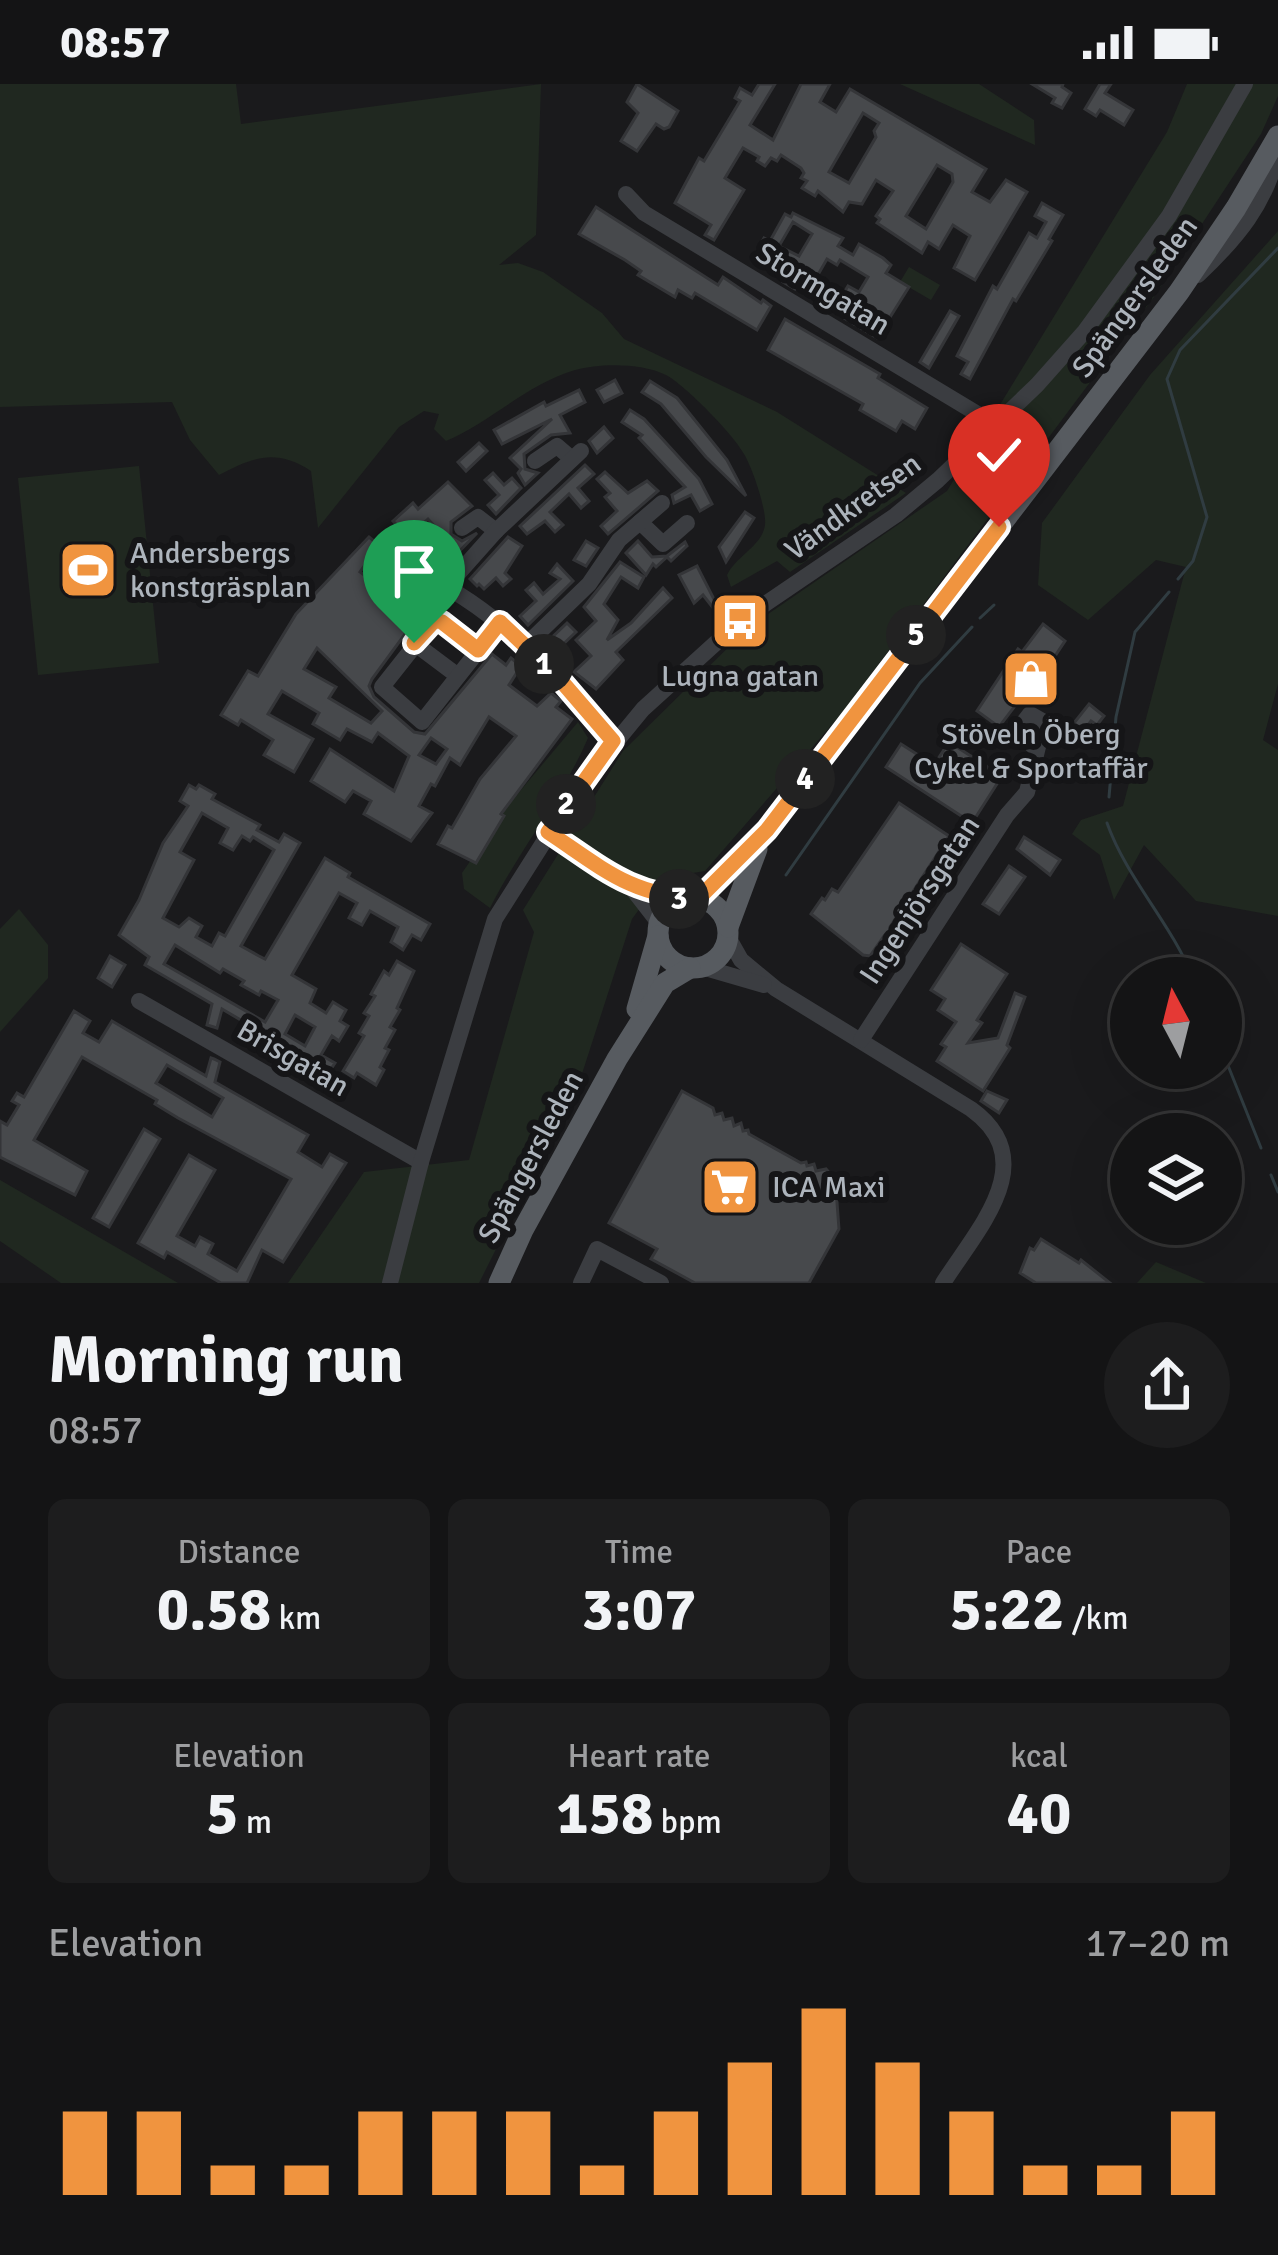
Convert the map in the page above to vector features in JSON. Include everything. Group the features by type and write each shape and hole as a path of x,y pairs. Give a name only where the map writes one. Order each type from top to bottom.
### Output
{"main road":[{"name":"Spängersleden","path":"617,1059 672,904 691,899 767,830 1179,292 1278,136"},
{"name":"Spängersleden","path":"499,1283 617,1059 665,983 719,956 736,898 767,830"},
{"path":"691,899 718,908 728,932"},
{"path":"659,930 669,958 696,967"}],"street":[{"name":"Vändkretsen","path":"390,1283 494,919 548,832 613,741 740,621 896,515 997,425 1085,331 1154,238 1245,84"},
{"path":"1179,292 1236,239 1266,193 1278,150"},
{"name":"Stormgatan","path":"626,194 644,214 997,425"},
{"path":"448,584 576,455 557,446 535,461"},
{"path":"525,646 590,584 619,540 662,503"},
{"path":"462,528 478,517 496,531"},
{"path":"640,522 662,544 687,523"},
{"path":"410,568 448,584 500,622 557,676 613,741"},
{"path":"478,650 435,620 382,687 422,722 500,622"},
{"path":"414,643 458,676"},
{"name":"Ingenjörsgatan","path":"861,1040 1006,815 1027,793 1037,749"},
{"path":"548,832 631,886 691,899"},
{"path":"631,886 659,930"},
{"path":"728,932 741,960 776,989 971,1109 1001,1140 1005,1156 1000,1188 943,1283"},
{"path":"696,967 776,989"},
{"name":"Brisgatan","path":"139,1000 421,1162"},
{"path":"581,1283 597,1249 661,1283"}],"shaded area":[{"path":"0,84 236,84 241,124 541,84 536,235 499,265 518,263 543,272 602,313 624,339 777,412 906,493 790,572 777,561 731,587 727,575 759,539 765,525 751,468 730,435 696,399 666,375 645,368 597,366 558,376 446,441 434,429 439,414 424,411 399,427 318,528 311,471 275,457 219,475 190,440 172,402 0,407"},
{"path":"900,84 979,84 1034,120 1035,145"},
{"path":"1187,84 1278,84 1278,96 1261,134 1154,297 842,713 705,871 662,878 632,919 579,1083 479,1283 288,1283 364,1172 469,1160 534,932 523,910 623,751 748,628 947,491 1167,132"},
{"path":"1278,231 1278,684 1263,740 1278,750 1278,916 1196,901 1144,845 1114,900 1100,855 1072,834 1081,820 1123,806 1186,567 1156,560 1088,620 1038,585 1042,523 1150,375"},
{"path":"909,267 940,285 931,300 900,282"},
{"name":"Andersbergs konstgräsplan","path":"139,466 159,663 38,675 18,478"},
{"path":"578,722 588,738 578,760 490,908 464,889 462,873 510,803"},
{"path":"19,909 48,945 48,978 0,1032 0,929"},
{"path":"0,1180 178,1283 61,1283 0,1241"},
{"path":"1156,1262 1206,1283 1137,1283"}],"building":[{"path":"637,84 678,111 669,127 656,124 637,151 621,141 638,113 627,102"},
{"path":"759,84 775,84 750,125 773,140 801,84 830,84 820,102 836,112 850,89 986,169 972,192 990,202 1006,180 1027,192 975,280 954,268 970,236 953,225 939,249 928,242 922,253 877,223 876,216 893,191 876,180 862,204 849,202 843,212 818,191 815,196 802,188 807,181 801,178 801,168 781,155 765,166 743,148 725,178 744,190 714,240 705,235 711,225 675,203 699,158 704,161 740,101 735,98 740,88 752,95","holes":["863,113 879,123 849,183 829,172","937,165 952,174 953,182 926,229 906,216"]},
{"path":"1032,84 1063,84 1071,93 1062,108"},
{"path":"1100,84 1111,84 1105,93 1133,110 1124,125 1100,110 1096,116 1085,109"},
{"path":"1042,203 1063,215 970,379 961,374 968,362 957,356 993,286 997,289 1029,233 1037,238 1046,222 1035,216"},
{"path":"596,207 718,285 723,277 771,306 757,330 695,293 692,298 678,290 675,297 579,234"},
{"path":"793,213 843,238 838,246 853,255 859,244 883,258 891,265 886,273 909,287 877,338 844,318 853,302 842,296 848,286 859,292 868,277 840,260 837,265 827,259 815,280 805,274 795,289 783,282 793,264 774,253 769,263 760,257 764,238 770,241 785,214 791,217","holes":["793,222 812,234 799,256 779,246"]},
{"path":"950,311 959,316 929,368 920,362"},
{"path":"785,319 880,374 878,378 927,408 915,429 902,421 896,431 860,410 863,404 768,350"},
{"path":"615,380 622,393 604,402 597,390"},
{"path":"650,381 677,398 727,460 746,496 661,404 642,392"},
{"path":"579,390 585,402 560,415 570,433 551,435 524,454 525,469 538,473 525,485 518,473 521,469 510,458 552,419 502,444 494,430 544,402 546,406"},
{"path":"630,410 699,479 712,504 700,511 691,495 674,503 672,495 685,487 639,438 642,435 622,422"},
{"path":"604,427 613,438 597,453 589,441"},
{"path":"479,443 487,451 466,471 458,462"},
{"path":"585,465 594,474 578,488 589,501 581,508 569,494 550,512 563,525 555,532 545,521 527,534 520,526"},
{"path":"605,472 628,493 647,481 658,491 608,534 601,526 617,511 605,497 610,493 597,479"},
{"path":"493,473 504,485 512,478 521,488 496,514 488,505 499,495 485,480"},
{"path":"448,482 472,506 451,522 451,534 462,541 477,533 446,565 436,555 449,542 428,519 408,537 393,521 413,503 418,509"},
{"path":"745,512 754,518 726,562 719,547"},
{"path":"369,537 379,545 360,572 417,614 426,602 434,608 405,634 369,686 374,697 414,732 425,734 492,654 506,665 511,658 521,666 509,685 537,706 551,693 561,701 556,707 572,719 501,814 476,863 438,844 480,779 516,736 489,717 460,765 450,758 435,786 431,784 419,806 432,813 411,841 364,814 371,801 353,791 345,802 311,781 330,749 394,791 409,756 378,733 372,742 347,729 340,740 313,724 319,713 282,691 268,714 313,739 294,772 264,755 273,740 241,720 238,725 221,715 248,671 258,676 296,614","holes":["317,648 382,711 371,723 329,698 336,687 304,669","431,738 447,749 436,764 419,755"]},
{"path":"508,537 522,546 505,573 511,579 503,586 496,578 484,589 477,586 470,579"},
{"path":"586,541 598,548 586,566 574,560"},
{"path":"638,541 652,557 667,556 685,542 687,546 671,561 667,557 656,567 653,564 646,575 626,553"},
{"path":"620,562 644,577 638,588 621,577 604,604 618,620 607,640 631,623 663,588 672,598 616,652 623,660 596,689 574,672 591,656 576,640 596,621 584,607"},
{"path":"557,564 573,581 528,625 520,616 536,601 526,590 534,583 543,594 560,579 550,573"},
{"path":"697,566 718,607 714,609 703,595 694,603 679,575"},
{"path":"567,623 576,632 555,652 546,643"},
{"path":"1043,624 1065,641 1025,701 1021,698 999,727 977,711 1018,649 1022,652"},
{"path":"1089,704 1104,716 1097,725 1091,721 1080,735 1070,728"},
{"path":"949,742 1002,776 972,823 886,767 901,744 934,765"},
{"path":"189,785 196,789 199,785 215,794 212,799 260,825 257,830 279,842 284,834 300,843 241,946 265,959 325,858 350,873 348,877 430,924 421,940 412,935 403,950 391,942 398,927 370,911 362,925 349,918 357,903 339,893 292,975 316,989 310,1003 326,1013 333,1002 346,1010 340,1021 348,1026 339,1041 332,1036 321,1055 335,1063 329,1072 222,1009 217,1028 207,1025 212,1004 145,965 149,957 119,935 163,843 188,806 180,801","holes":["202,813 228,828 220,843 233,850 242,836 274,850 225,936 219,933 212,946 196,937 202,926 189,918 179,927 163,918 194,860 180,852","175,945 220,973 223,969 244,981 241,985 259,995 261,991 278,1000 265,1022 164,964","295,1015 315,1027 305,1046 285,1034"]},
{"path":"899,803 949,836 890,927 889,937 884,936 870,956 863,955 811,914 832,889 838,892"},
{"path":"1024,837 1060,860 1050,875 1017,849"},
{"path":"1009,866 1025,877 999,914 983,904"},
{"path":"961,944 1007,974 968,1043 998,1038 1015,993 1025,997 1007,1045 1010,1048 983,1091 937,1061 946,1047 941,1044 956,1022 938,1010 945,999 931,990"},
{"path":"110,956 125,965 112,987 98,978"},
{"path":"397,961 414,971 390,1027 395,1030 376,1085 357,1073 354,1078 343,1071 364,1036 359,1033 369,1016 364,1013 375,996 371,994 384,971 389,975"},
{"path":"74,1011 90,1021 83,1033 99,1042 112,1021 206,1076 211,1058 220,1062 215,1082 308,1135 298,1152 322,1167 330,1154 346,1163 283,1262 262,1250 247,1283 221,1283 167,1252 164,1258 138,1243 189,1155 215,1170 177,1236 195,1246 200,1237 213,1244 208,1254 237,1271 291,1179 178,1118 155,1104 157,1100 82,1057 34,1140 87,1171 75,1195 0,1157 0,1121 7,1125 19,1105 12,1101 17,1093 24,1097","holes":["167,1065 223,1098 212,1117 156,1083"]},
{"name":"ICA Maxi","path":"682,1091 713,1108 715,1115 722,1113 724,1120 732,1118 734,1126 741,1123 743,1131 832,1176 827,1185 836,1189 839,1229 809,1283 695,1283 651,1259 657,1249 609,1223"},
{"path":"987,1091 1007,1100 999,1113 981,1101"},
{"path":"144,1129 160,1139 109,1227 93,1218"},
{"path":"1041,1239 1081,1260 1110,1283 1036,1283 1020,1273 1030,1248 1034,1250"}],"waterway":[{"path":"1178,579 1193,561 1207,517 1167,379 1180,350 1278,248"},
{"path":"1109,797 1116,717 1135,632 1169,592"},
{"path":"980,618 994,605"},
{"path":"786,875 920,683 972,627"},
{"path":"1107,823 1182,957"},
{"path":"1237,1089 1261,1148"},
{"path":"1271,1175 1278,1192"}],"place":[{"name":"Andersbergs konstgräsplan","path":"88,570"},
{"name":"Lugna gatan","path":"740,621"},
{"name":"Stöveln Öberg Cykel & Sportaffär","path":"1031,679"},
{"name":"ICA Maxi","path":"730,1187"}],"route":[{"path":"414,643 435,620 478,650 500,622 557,676 613,741 548,832 631,886 661,896 699,898 767,830 999,527"}]}
